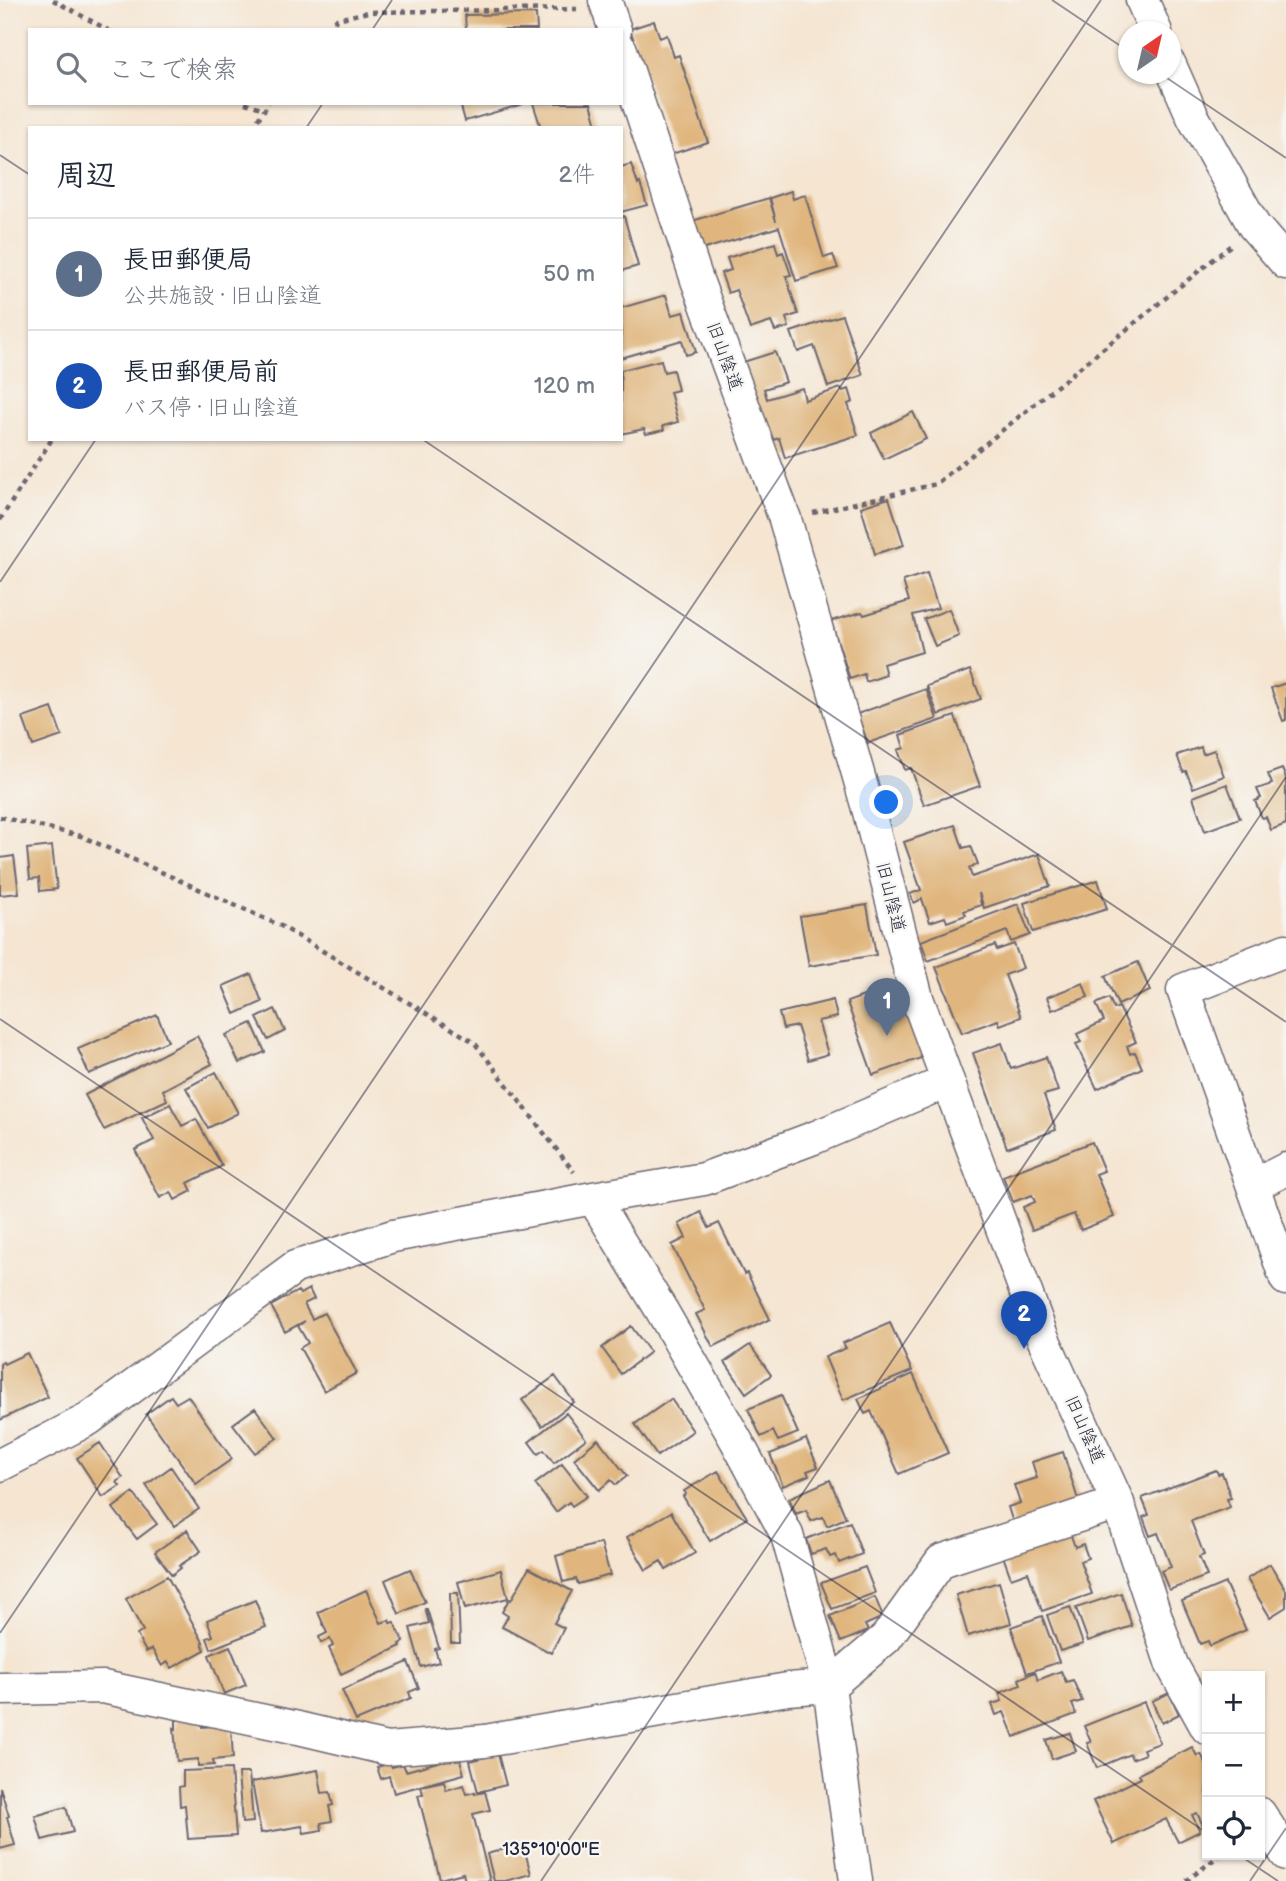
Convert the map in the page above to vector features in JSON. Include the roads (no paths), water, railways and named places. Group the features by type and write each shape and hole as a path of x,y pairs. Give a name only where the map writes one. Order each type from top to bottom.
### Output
{"street":[{"path":"605,0 614,28"},
{"path":"1142,0 1151,21"},
{"name":"旧山陰道","path":"623,56 697,280 785,519 869,812 917,998 1042,1336 1118,1503 1172,1665 1202,1719"},
{"path":"1179,84 1194,117 1254,226 1286,263"},
{"path":"1286,950 1183,990 1286,1279"},
{"path":"0,1465 89,1419 295,1268 393,1236 704,1180 816,1138 948,1081"},
{"path":"1254,1185 1286,1169"},
{"path":"593,1198 662,1311 787,1535 829,1686 856,1881"},
{"path":"1,1683 103,1687 387,1749 485,1741 775,1691 829,1686 886,1638 941,1561 1118,1503"},
{"path":"1265,1821 1285,1851"}],"place":[{"name":"長田郵便局","path":"887,1036"},
{"name":"長田郵便局前","path":"1024,1349"}]}
